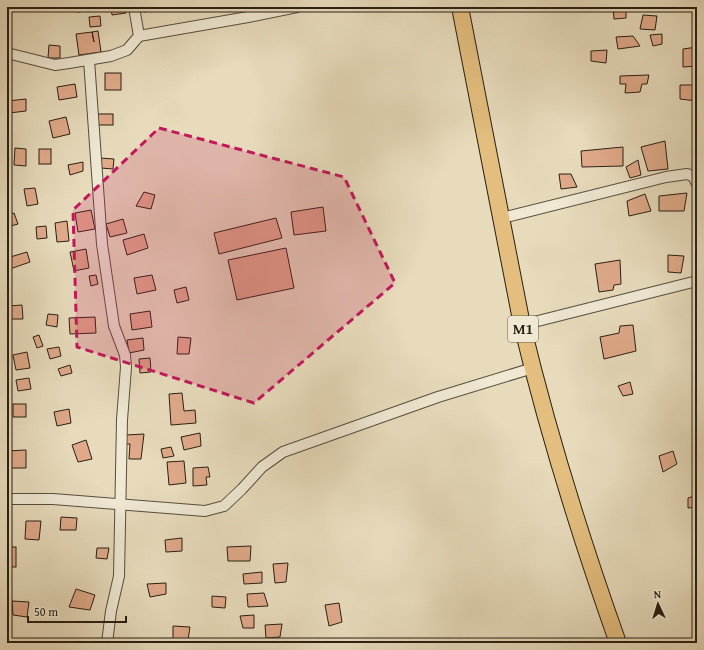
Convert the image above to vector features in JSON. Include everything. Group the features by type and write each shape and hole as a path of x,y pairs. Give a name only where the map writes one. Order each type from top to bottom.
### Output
{"main road":[{"name":"M1","path":"460,7 522,326 532,368 591,567 618,643"}],"street":[{"path":"134,7 139,36"},
{"path":"7,54 55,65 90,60 111,56 127,50 139,36 248,18 297,7"},
{"path":"90,60 102,244 114,326 125,356 119,576 111,611 107,643"},
{"path":"502,218 666,177 687,174 694,176 697,184"},
{"path":"522,326 697,281"},
{"path":"7,499 53,499 205,511 224,506 262,467 283,452 438,397 532,368"}],"highlighted area":[{"path":"159,128 344,177 395,283 254,403 77,347 73,210"}],"building":[{"path":"76,7 88,7 88,11 77,12"},
{"path":"111,7 126,7 126,13 112,15"},
{"path":"143,7 162,7 162,9 144,12"},
{"path":"613,7 626,7 626,18 614,19"},
{"path":"643,15 657,16 655,30 640,29"},
{"path":"100,16 101,26 90,27 89,17"},
{"path":"98,31 101,52 79,55 76,34"},
{"path":"662,34 662,44 653,46 650,35"},
{"path":"633,36 640,46 618,49 616,37"},
{"path":"49,45 60,46 60,58 48,58"},
{"path":"697,47 697,66 683,67 683,49"},
{"path":"607,50 606,63 591,61 591,51"},
{"path":"105,73 121,73 121,90 105,90"},
{"path":"649,75 647,84 642,84 640,92 625,93 626,84 620,84 620,76"},
{"path":"75,84 77,97 59,100 57,87"},
{"path":"680,85 697,85 697,101 680,99"},
{"path":"26,99 26,111 9,113 7,101"},
{"path":"98,114 113,114 113,125 98,125"},
{"path":"66,117 70,134 53,138 49,121"},
{"path":"665,141 668,169 648,171 641,147"},
{"path":"623,147 623,166 582,167 581,151"},
{"path":"15,148 26,149 26,166 14,165"},
{"path":"39,149 51,149 51,164 39,164"},
{"path":"100,158 114,159 113,169 101,168"},
{"path":"638,160 641,175 630,178 626,167"},
{"path":"83,162 83,171 70,175 68,165"},
{"path":"559,174 571,174 577,187 561,189"},
{"path":"35,188 38,204 27,206 24,189"},
{"path":"144,192 155,195 151,209 136,206"},
{"path":"687,193 684,211 659,211 659,196"},
{"path":"645,194 651,211 629,216 627,201"},
{"path":"323,207 326,231 294,235 291,212"},
{"path":"91,210 95,229 78,232 75,213"},
{"path":"14,213 18,224 7,227 7,215"},
{"path":"276,218 282,238 219,254 214,233"},
{"path":"123,219 127,233 110,237 106,224"},
{"path":"67,221 69,241 57,242 55,223"},
{"path":"46,226 47,238 37,239 36,227"},
{"path":"144,234 148,248 127,255 123,240"},
{"path":"286,248 294,288 237,300 228,260"},
{"path":"86,249 89,268 74,271 70,252"},
{"path":"27,252 30,262 7,270 7,258"},
{"path":"668,255 684,256 681,273 668,272"},
{"path":"620,260 621,284 614,285 613,290 599,292 595,264"},
{"path":"96,275 98,284 91,286 89,276"},
{"path":"152,275 156,290 137,294 134,278"},
{"path":"186,287 189,300 177,303 174,290"},
{"path":"22,305 23,319 9,319 8,306"},
{"path":"150,311 152,327 132,330 130,314"},
{"path":"48,314 58,315 57,327 46,325"},
{"path":"95,317 96,333 70,334 69,318"},
{"path":"633,325 636,351 604,359 600,337 619,333 620,326"},
{"path":"39,335 43,346 37,348 33,337"},
{"path":"178,337 191,338 189,354 177,354"},
{"path":"143,338 144,350 129,353 127,340"},
{"path":"59,347 61,356 50,359 47,349"},
{"path":"27,352 30,368 16,370 13,355"},
{"path":"150,358 151,372 140,373 139,359"},
{"path":"70,365 72,373 61,376 58,369"},
{"path":"29,378 31,389 18,391 16,380"},
{"path":"630,382 633,394 623,396 618,386"},
{"path":"182,393 184,411 195,410 196,423 171,425 169,394"},
{"path":"13,404 26,404 26,417 13,417"},
{"path":"69,409 71,423 57,426 54,412"},
{"path":"200,433 201,446 184,450 181,437"},
{"path":"144,434 141,459 129,459 130,444 125,444 126,435"},
{"path":"86,440 92,459 78,462 72,445"},
{"path":"171,447 174,456 163,458 161,449"},
{"path":"26,450 26,468 7,468 7,451"},
{"path":"673,451 677,464 663,472 659,456"},
{"path":"184,461 186,483 169,485 167,462"},
{"path":"208,467 210,477 206,477 207,485 193,486 193,468"},
{"path":"697,495 697,507 688,508 688,498"},
{"path":"61,517 77,518 76,530 60,530"},
{"path":"26,521 41,521 39,540 25,539"},
{"path":"182,538 182,551 166,552 165,540"},
{"path":"251,546 250,561 228,561 227,547"},
{"path":"7,547 16,547 16,567 7,567"},
{"path":"97,548 109,548 107,559 96,558"},
{"path":"288,563 286,582 275,583 273,564"},
{"path":"262,572 262,583 244,584 243,574"},
{"path":"166,583 166,594 150,597 147,584"},
{"path":"76,589 95,595 90,610 69,607"},
{"path":"264,593 268,606 248,607 247,594"},
{"path":"212,596 226,597 225,608 212,607"},
{"path":"12,601 29,602 27,617 13,615"},
{"path":"339,603 342,622 329,626 325,605"},
{"path":"254,615 254,628 243,628 240,616"},
{"path":"282,624 280,637 266,638 265,625"},
{"path":"173,626 190,627 188,640 173,640"}]}
